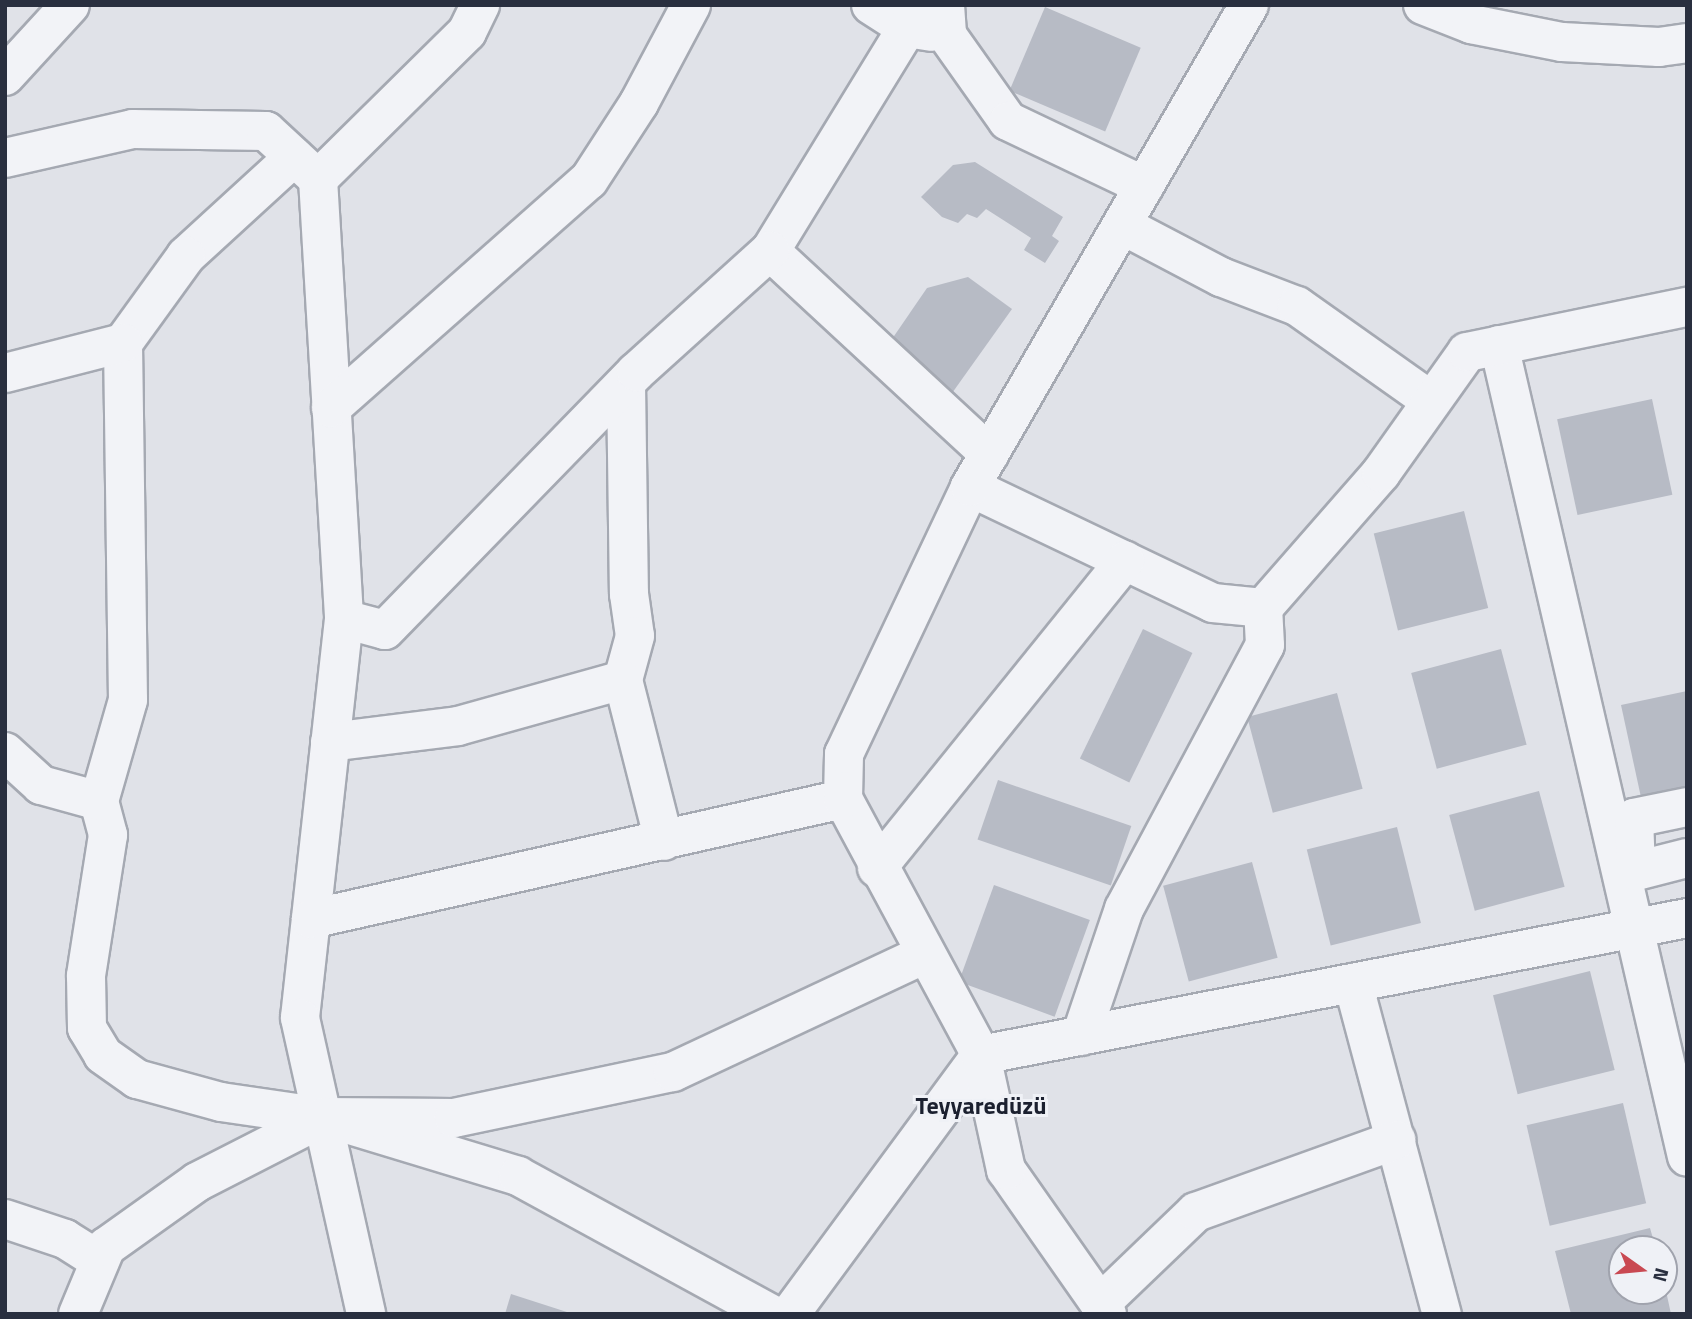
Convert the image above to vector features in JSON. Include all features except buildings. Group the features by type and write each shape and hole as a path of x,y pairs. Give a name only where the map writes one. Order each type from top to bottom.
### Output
{"street":[{"path":"5,76 70,5"},
{"path":"480,5 467,32 306,168 186,256 123,343 128,700 99,801 108,835 86,976 88,1028 103,1055 137,1079 221,1102 324,1117 454,1118 673,1072 925,954"},
{"path":"331,408 589,180 639,103 691,5"},
{"path":"871,5 914,17 946,20 1008,121 1144,186"},
{"path":"1249,5 970,486 844,754 843,799 877,868 981,1055 1006,1170 1103,1309 1196,1212 1396,1140"},
{"path":"1423,5 1471,24 1562,42 1659,47 1687,43"},
{"path":"344,619 385,630 626,383 770,251 914,17"},
{"path":"5,159 133,129 266,131 306,168 331,408 344,619 300,1018 366,1314"},
{"path":"1122,225 1221,277 1297,306 1432,401"},
{"path":"770,251 989,454"},
{"path":"1081,1035 1124,909 1265,645 1263,608 1381,473 1467,352 1687,307"},
{"path":"5,373 123,343"},
{"path":"1499,345 1631,929 1687,1157"},
{"path":"626,383 629,594 635,636 623,680 663,841"},
{"path":"970,486 1213,603 1263,608"},
{"path":"877,868 1125,561"},
{"path":"330,742 458,726 623,680"},
{"path":"5,752 41,785 99,801"},
{"path":"311,919 843,799"},
{"path":"1687,807 1634,818 1636,872 1687,858"},
{"path":"790,1314 981,1055 1687,918"},
{"path":"1353,983 1443,1314"},
{"path":"78,1314 106,1247 197,1182 324,1117 518,1175 771,1314"},
{"path":"5,1219 65,1239 100,1261"}],"district":[{"name":"Teyyaredüzü","path":"981,1106"}]}
